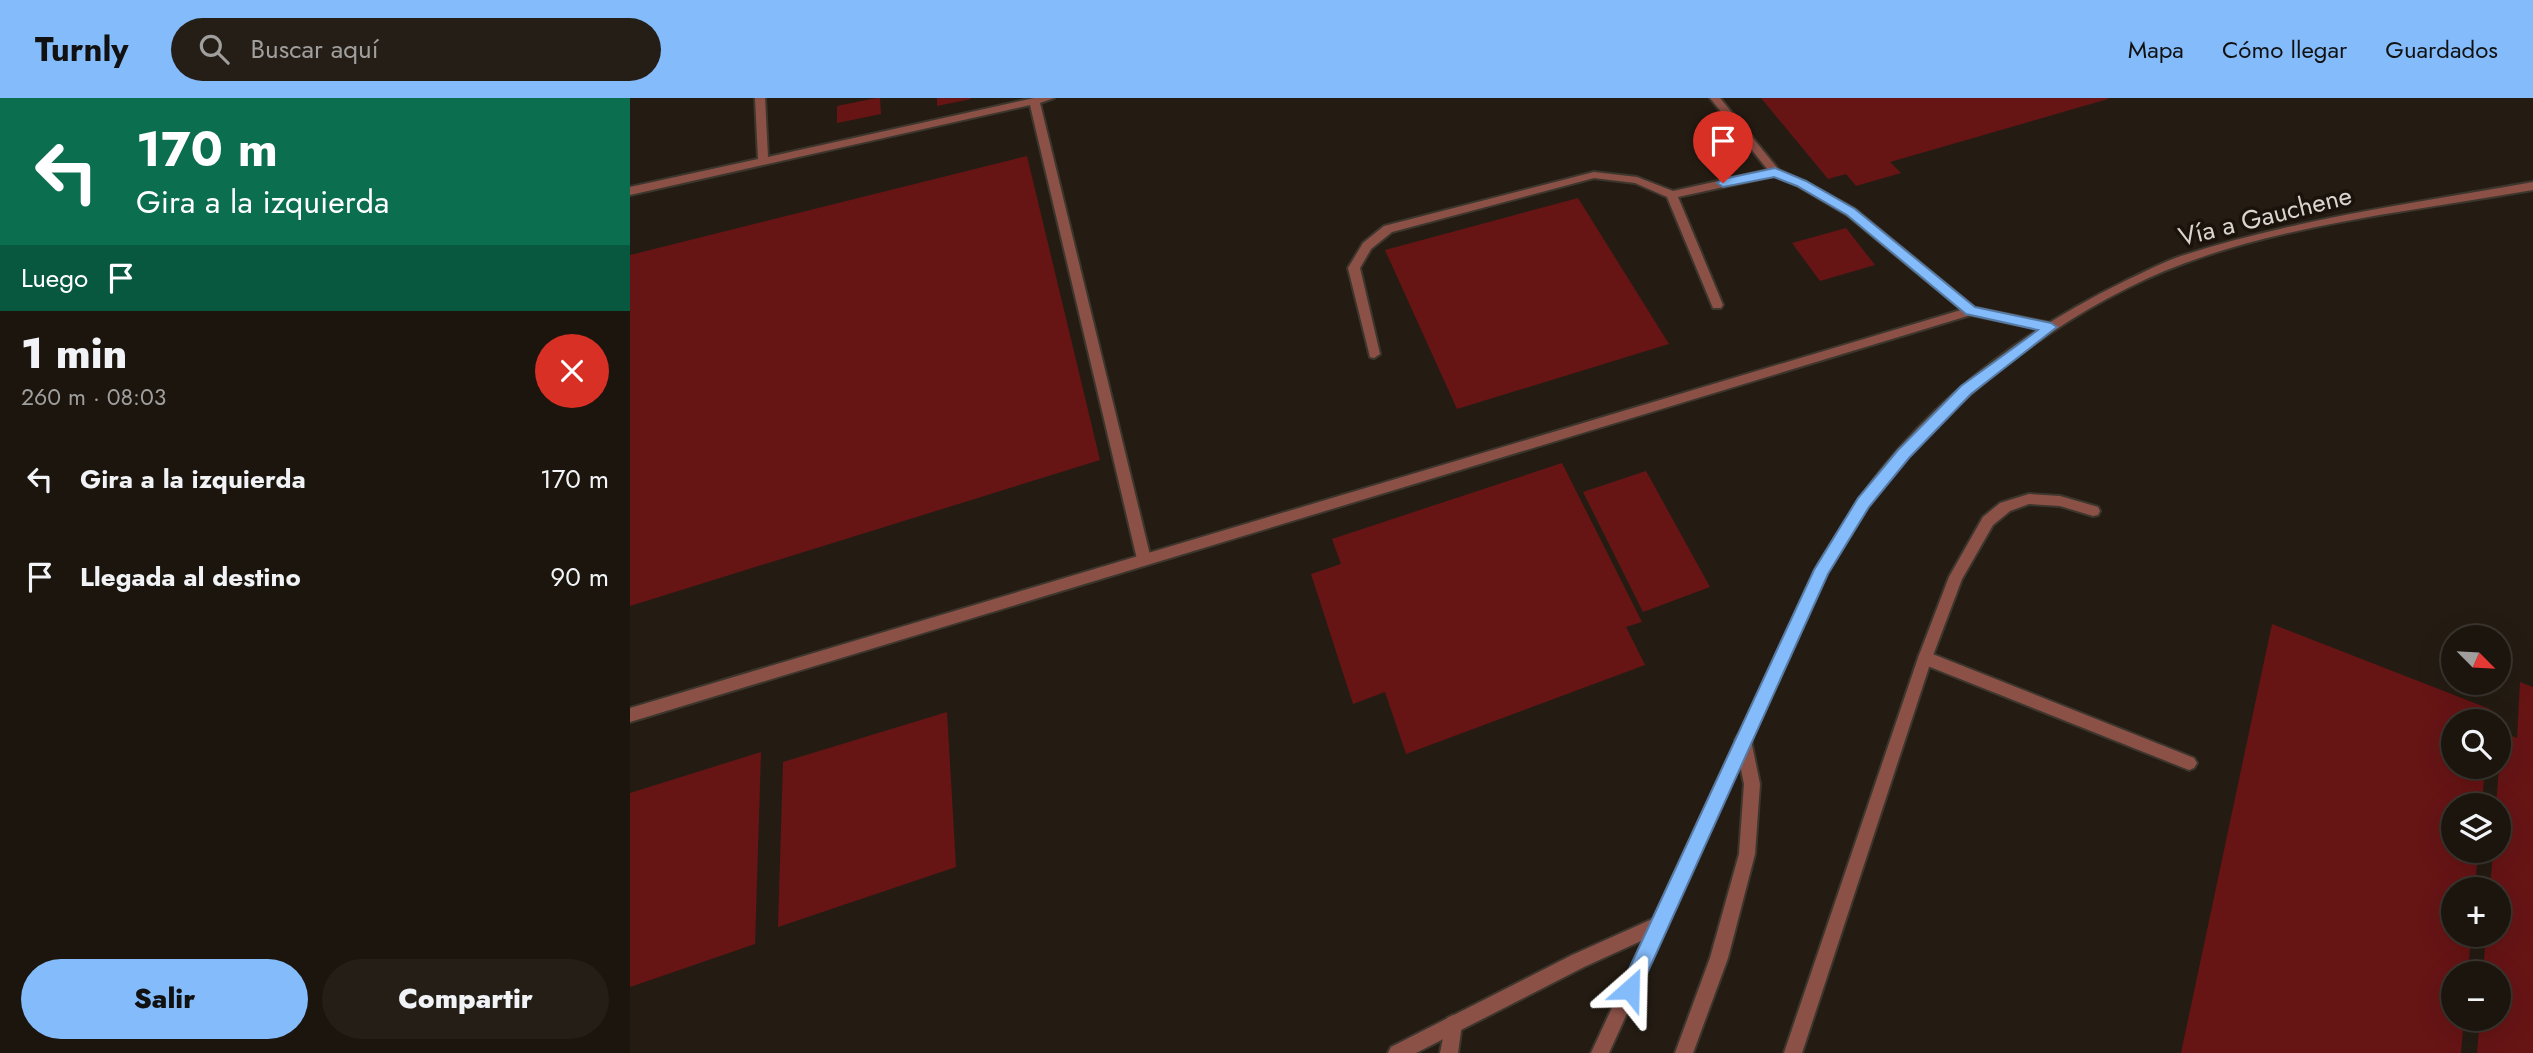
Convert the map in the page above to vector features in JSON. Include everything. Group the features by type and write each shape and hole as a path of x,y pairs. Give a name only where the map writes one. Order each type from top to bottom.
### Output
{"street":[{"path":"760,98 763,162"},
{"path":"630,191 1049,98"},
{"path":"1715,98 1775,172 1851,212 1971,311"},
{"path":"1034,101 1144,559"},
{"path":"1374,354 1354,268 1367,246 1388,229 1594,175 1637,180 1672,195 1775,172"},
{"name":"Vía a Gauchene","path":"1600,1053 1822,570 1864,503 1903,454 1966,390 2051,327 2101,296 2183,260 2282,231 2533,186"},
{"path":"1672,195 1717,305"},
{"path":"630,715 1971,311 2051,327"},
{"path":"1793,1053 1925,658 1956,576 1988,521 2005,507 2029,499 2060,501 2093,511"},
{"path":"1925,658 2189,763"},
{"path":"1685,1053 1719,958 1747,854 1752,784 1743,740"},
{"path":"1396,1053 1569,966 1659,925"},
{"path":"1449,1053 1454,1024"}],"building":[{"path":"880,98 881,114 837,123 837,106"},
{"path":"937,98 970,98 971,99 937,106"},
{"path":"1761,98 2108,99 1890,162 1901,173 1856,186 1846,174 1828,179"},
{"path":"1027,156 1100,460 630,606 630,255"},
{"path":"1578,198 1669,344 1457,409 1385,250"},
{"path":"1846,228 1875,265 1820,281 1792,243"},
{"path":"1562,463 1642,622 1626,627 1645,665 1406,754 1385,692 1353,704 1311,574 1341,564 1332,539"},
{"path":"1646,471 1710,587 1643,612 1583,492"},
{"path":"2272,624 2441,690 2441,695 2454,695 2490,709 2441,709 2441,779 2484,779 2483,793 2441,793 2441,863 2477,863 2476,877 2441,877 2441,947 2470,947 2469,961 2441,961 2441,1031 2463,1031 2461,1053 2181,1053"},
{"path":"2520,682 2533,687 2533,1053 2477,1053 2479,1031 2511,1031 2511,961 2484,961 2485,947 2511,947 2511,877 2491,877 2492,863 2511,863 2511,793 2497,793 2498,779 2511,779 2511,736 2517,738"},
{"path":"947,712 956,867 778,927 783,762"},
{"path":"761,752 755,944 630,987 630,793"}],"route":[{"path":"1630,989 1822,570 1864,503 1903,454 1966,390 2051,327 1971,311 1851,212 1775,172 1723,183"}]}
